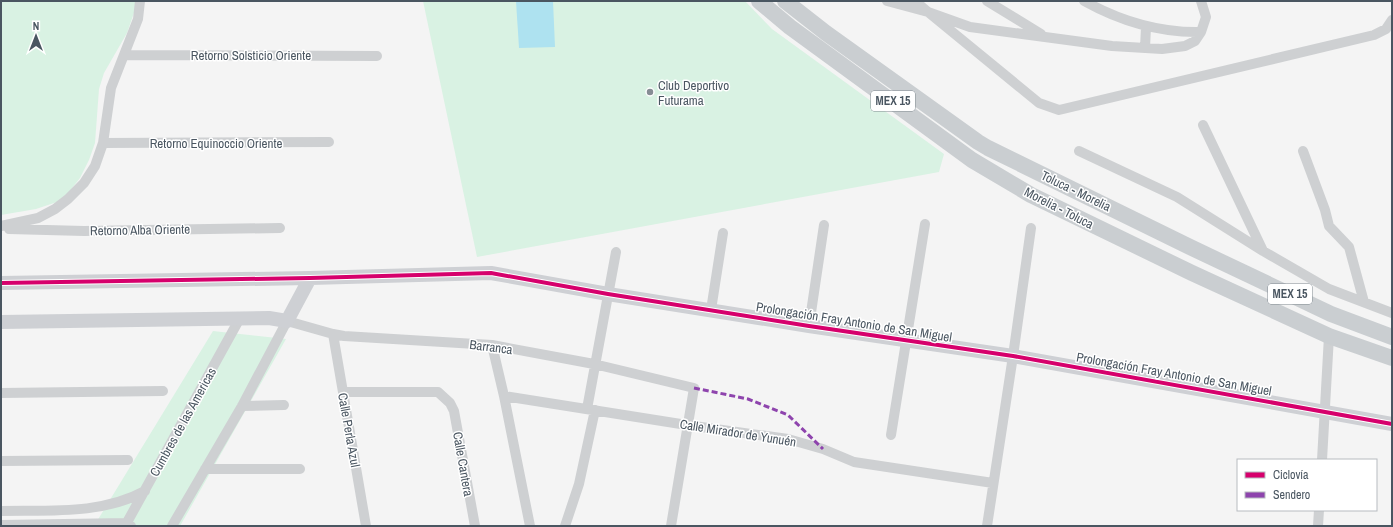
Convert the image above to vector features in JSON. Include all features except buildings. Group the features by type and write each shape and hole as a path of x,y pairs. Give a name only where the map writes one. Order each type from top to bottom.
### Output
{"main road":[{"name":"Morelia - Toluca","path":"759,1 790,27 972,160 1031,195 1192,274 1329,336 1392,358"},
{"name":"Toluca - Morelia","path":"785,1 832,38 978,142 1045,177 1331,314 1392,337"},
{"path":"1031,195 1089,215 1180,262 1184,261 1190,247"},
{"path":"1192,274 1199,265 1205,263 1269,294 1331,314"}],"street":[{"path":"1,227 38,218 55,209 68,199 84,183 95,166 103,143 111,88 138,19 140,1"},
{"path":"887,1 928,12 970,27 1112,46 1162,49 1185,46 1195,41 1201,32 1206,17 1201,1"},
{"path":"915,1 1039,103 1059,110 1374,35 1386,29 1392,20"},
{"path":"987,1 1044,36"},
{"path":"1084,1 1102,11 1146,27 1182,33 1201,32"},
{"path":"1003,32 1006,13"},
{"path":"1145,48 1146,27"},
{"name":"Retorno Solsticio Oriente","path":"125,54 377,56"},
{"path":"1203,125 1263,251"},
{"name":"Retorno Equinoccio Oriente","path":"103,143 329,142"},
{"path":"1303,151 1325,210 1329,226 1349,247 1364,302"},
{"path":"1079,152 1177,197 1263,251 1329,288 1392,313"},
{"path":"891,435 925,224"},
{"path":"809,326 824,225"},
{"name":"Retorno Alba Oriente","path":"1,227 84,231 280,228"},
{"path":"987,526 1031,228"},
{"path":"711,310 723,233"},
{"path":"565,526 578,484 591,410 594,364 616,252"},
{"name":"Prolongación Fray Antonio de San Miguel","path":"1,283 310,278 491,273 608,294 809,326 1013,356 1392,424"},
{"path":"172,526 242,406 310,278"},
{"path":"1,322 240,318 269,318 287,321"},
{"name":"Cumbres de las Americas","path":"128,525 240,318"},
{"name":"Barranca","path":"287,321 344,336 492,345 594,364 694,388 687,425"},
{"name":"Calle Perla Azul","path":"333,334 366,526"},
{"path":"1322,459 1329,336"},
{"path":"492,345 504,396 530,526"},
{"path":"1,393 163,391"},
{"name":"Calle Cantera","path":"343,392 438,392 450,403 454,411 475,526"},
{"name":"Calle Mirador de Yunuén","path":"504,396 687,425 788,439 823,449 854,462 993,483"},
{"path":"242,406 284,405"},
{"path":"670,526 687,425"},
{"path":"1,461 128,460"},
{"path":"205,469 300,469"},
{"path":"1,511 83,509 100,507 125,501 145,492"},
{"path":"1318,526 1319,511"},
{"path":"1,525 128,525"}],"green space":[{"path":"1,1 135,1 135,10 127,33 104,73 99,89 95,143 80,178 69,192 57,202 36,209 1,215"},
{"name":"Club Deportivo Futurama","path":"423,1 745,1 772,29 944,154 939,172 477,257"},
{"path":"213,331 286,339 180,526 94,526"}],"water":[{"path":"516,1 553,1 555,47 519,48"}],"marked path":[{"path":"694,388 748,399 788,415 823,449"}],"cycle path":[{"path":"1,283 310,278 491,273 608,294 809,326 1013,356 1392,424"}],"place":[{"name":"Club Deportivo Futurama","path":"650,92"}]}
